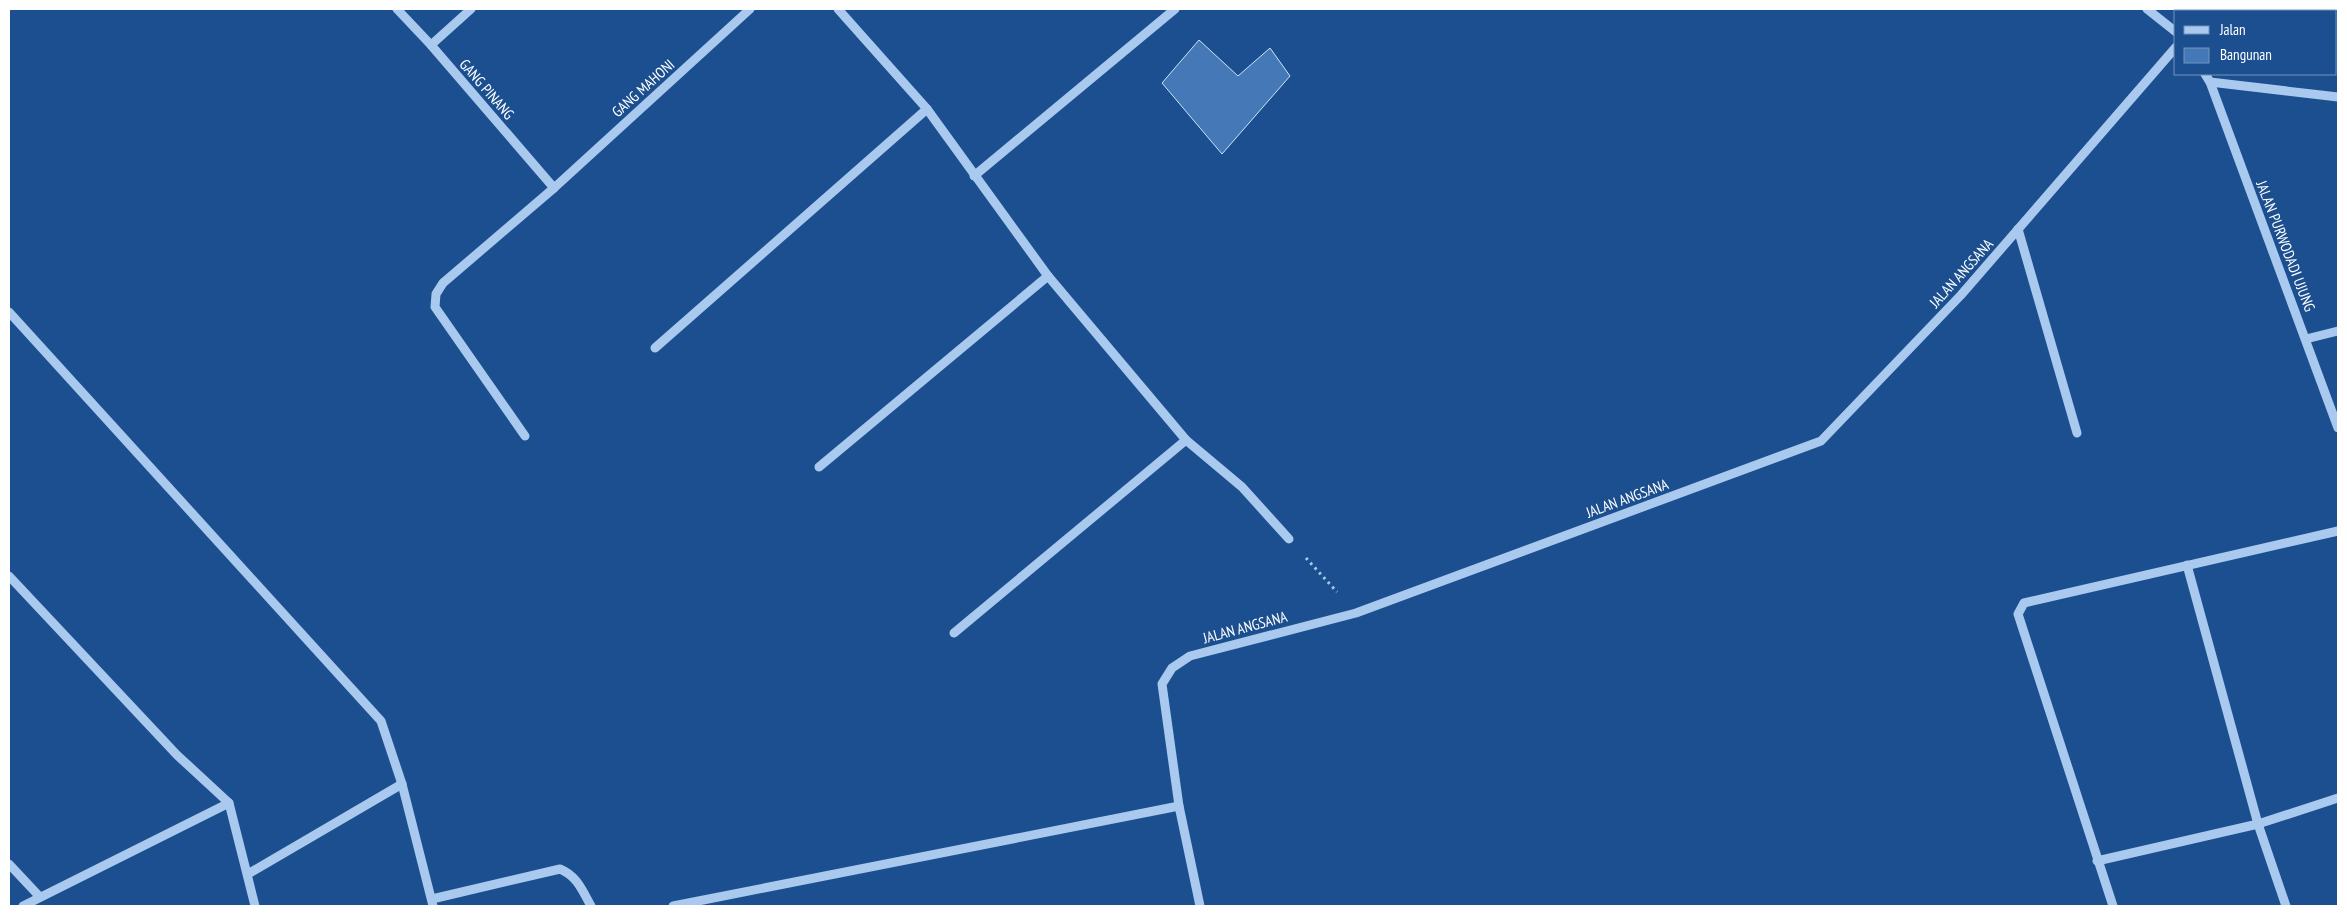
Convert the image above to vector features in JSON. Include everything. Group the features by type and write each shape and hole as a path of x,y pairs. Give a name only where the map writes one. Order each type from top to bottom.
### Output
{"street":[{"name":"GANG PINANG","path":"397,9 431,45 554,188"},
{"path":"431,45 471,9"},
{"name":"GANG MAHONI","path":"525,436 435,307 436,294 443,283 554,188 750,9"},
{"path":"838,9 928,109 974,176 997,204 1048,276 1186,440 1242,488 1289,539"},
{"path":"974,176 1175,9"},
{"path":"2147,9 2174,30"},
{"name":"JALAN ANGSANA","path":"1200,906 1179,806 1162,684 1172,668 1190,656 1356,613 1821,441 1961,295 2174,50"},
{"name":"JALAN PURWODADI UJUNG","path":"2205,75 2210,82 2338,428"},
{"path":"2210,82 2338,97"},
{"path":"656,348 928,109"},
{"path":"2018,229 2077,433"},
{"path":"819,467 1048,276"},
{"path":"9,312 381,721 402,784 432,902 560,869 576,878 591,906"},
{"path":"2306,339 2338,331"},
{"path":"954,633 1186,440"},
{"path":"2113,906 2018,614 2019,608 2024,603 2338,531"},
{"path":"2187,566 2258,824 2286,906"},
{"path":"9,576 177,755 229,803 255,906"},
{"path":"248,874 402,784"},
{"path":"2097,861 2258,824 2338,798"},
{"path":"23,906 39,896 229,803"},
{"path":"673,906 1179,806"},
{"path":"9,864 39,896"}],"path":[{"path":"1289,539 1356,613"}],"building":[{"path":"1199,40 1238,76 1270,48 1290,76 1222,154 1162,83"}]}
